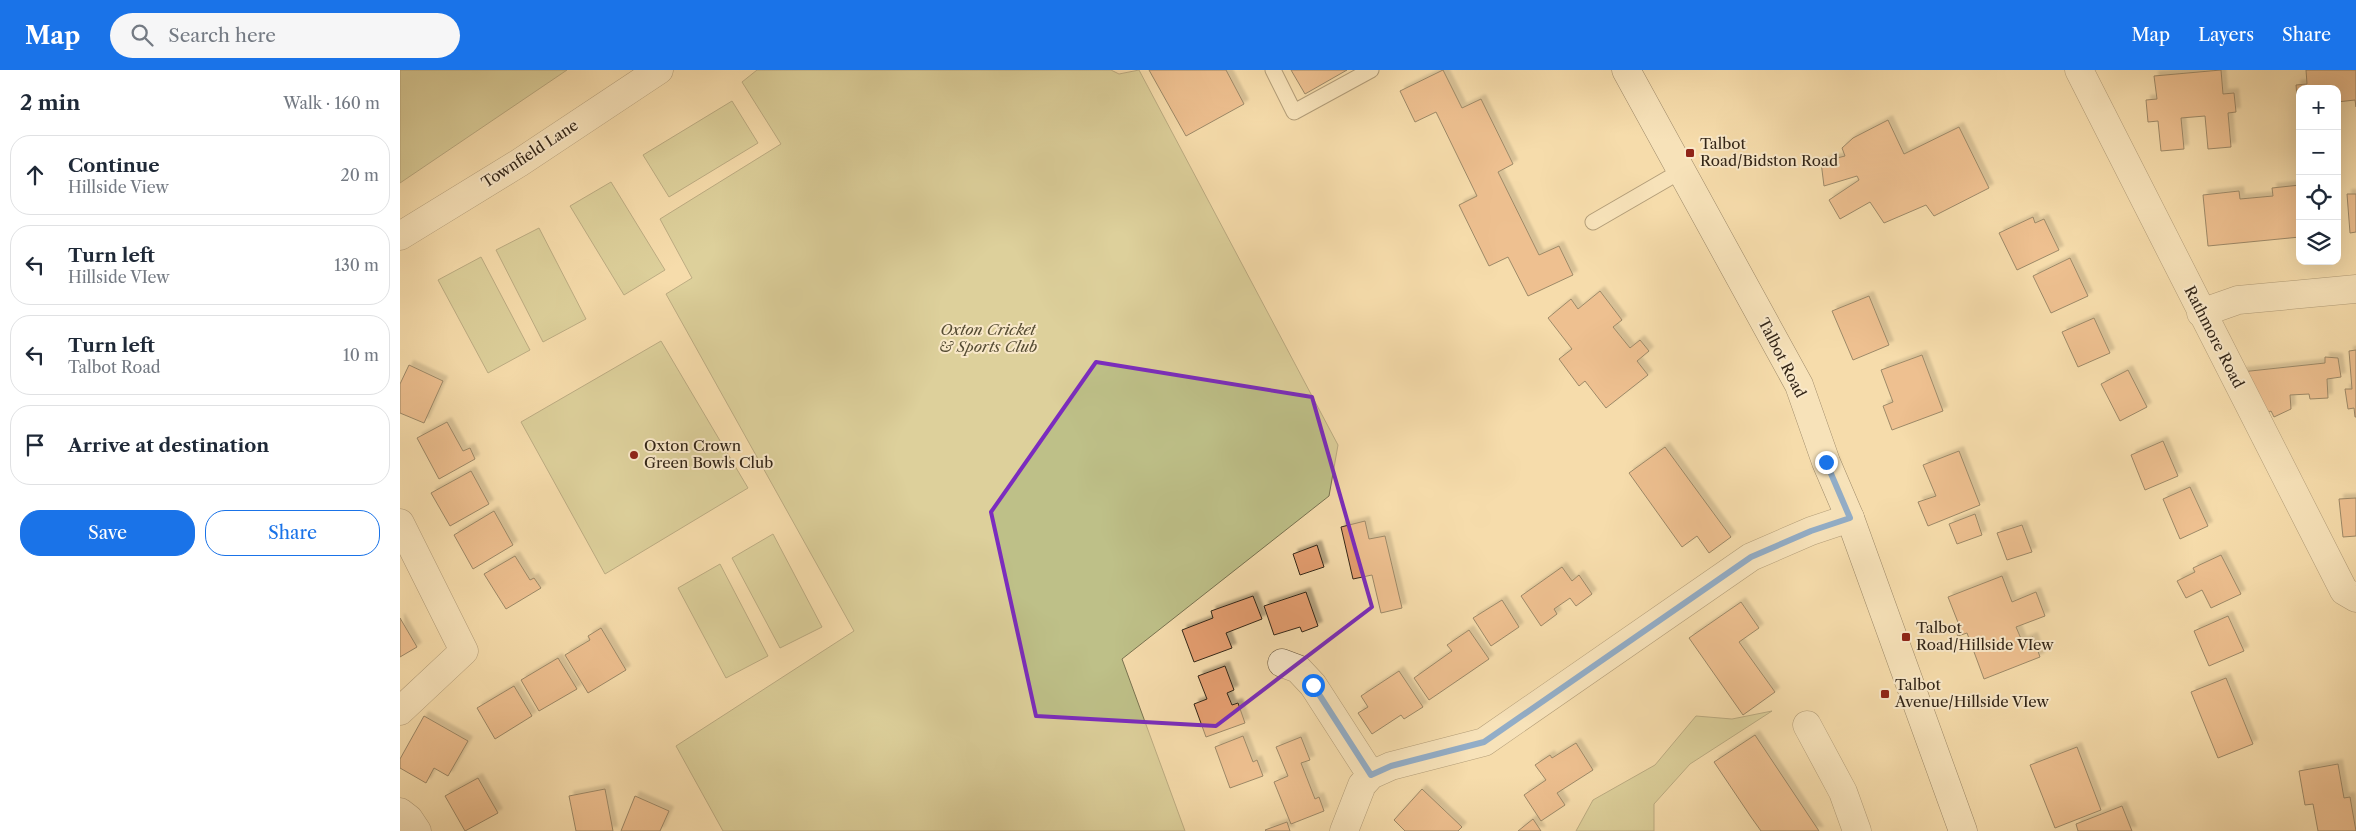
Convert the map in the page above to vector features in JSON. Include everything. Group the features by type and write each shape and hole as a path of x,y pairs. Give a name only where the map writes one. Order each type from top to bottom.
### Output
{"street":[{"name":"Townfield Lane","path":"400,236 519,163 658,70"},
{"name":"Talbot Road","path":"1626,70 1799,385 1826,462 1850,518 1963,831"},
{"name":"Rathmore Road","path":"2079,70 2344,591 2356,598"},
{"path":"2201,313 2238,300 2356,289"},
{"path":"1344,831 1362,785 1371,775 1391,766 1484,742 1751,557 1811,531 1850,518"},
{"path":"400,523 464,651 400,711"},
{"path":"1282,662 1298,669 1313,685 1371,775"},
{"path":"1807,724 1844,792 1857,831"},
{"path":"400,812 410,819 417,831"}],"lane":[{"path":"1273,70 1294,112 1371,70"},
{"path":"1593,222 1681,171"}],"highlighted area":[{"path":"1096,362 1312,397 1372,607 1216,726 1036,716 991,512"}],"green space":[{"path":"400,70 567,70 400,183"},
{"name":"Oxton Cricket & Sports Club","path":"757,70 1111,70 1119,74 1139,70 1338,445 1329,496 1122,659 1185,831 723,831 676,746 854,631 666,294 692,278 660,219 781,144 742,82"},
{"path":"732,101 758,143 669,197 643,155"},
{"path":"611,182 665,270 624,295 570,206"},
{"path":"539,228 586,319 543,342 496,250"},
{"path":"481,257 530,350 488,373 438,280"},
{"name":"Oxton Crown Green Bowls Club","path":"661,341 748,488 605,574 521,422"},
{"path":"773,534 822,627 780,648 732,558"},
{"path":"720,564 768,656 726,678 678,588"},
{"path":"1772,711 1690,764 1654,804 1654,831 1576,831 1593,800 1655,765 1696,716 1732,719"}],"building":[{"path":"1149,70 1226,70 1244,104 1186,136"},
{"path":"1291,70 1347,70 1305,94"},
{"path":"1443,70 1462,108 1481,99 1513,164 1498,172 1539,255 1559,246 1573,275 1528,296 1508,257 1489,266 1459,205 1477,196 1436,112 1415,122 1400,91"},
{"path":"2221,70 2223,94 2234,93 2236,112 2228,113 2231,147 2208,149 2205,116 2181,118 2184,149 2161,151 2158,121 2148,122 2146,100 2157,99 2154,76"},
{"path":"2306,70 2356,70 2356,107 2355,100 2341,102 2341,85 2296,85 2307,84"},
{"path":"1888,120 1904,154 1959,127 1989,188 1934,216 1926,205 1884,223 1870,202 1840,219 1829,200 1859,180 1857,176 1824,186 1821,162 1845,156 1842,148 1853,138"},
{"path":"2296,185 2296,237 2208,246 2203,195 2239,191 2240,199 2273,196 2272,188"},
{"path":"2347,194 2356,194 2356,232 2350,233"},
{"path":"2033,217 2035,223 2044,219 2059,250 2017,270 1999,233"},
{"path":"2070,258 2088,296 2051,313 2033,276"},
{"path":"1600,291 1622,320 1613,327 1630,348 1640,340 1649,351 1637,361 1648,375 1606,408 1585,381 1579,386 1559,359 1572,349 1548,318 1571,299 1578,309"},
{"path":"1869,296 1889,345 1853,360 1832,311"},
{"path":"2094,318 2110,353 2078,367 2062,332"},
{"path":"2356,350 2355,417 2354,408 2348,409 2345,389 2352,389 2349,351"},
{"path":"1922,355 1943,411 1892,430 1883,406 1893,402 1881,370"},
{"path":"2325,357 2338,358 2341,377 2327,379 2328,398 2310,399 2309,394 2290,395 2291,409 2274,417 2271,411 2265,414 2241,372 2325,363"},
{"path":"409,365 443,381 424,423 400,413 400,384"},
{"path":"2128,370 2147,407 2120,421 2101,384"},
{"path":"447,422 463,451 470,448 475,459 439,479 417,438"},
{"path":"2163,441 2178,476 2145,490 2131,455"},
{"path":"1665,447 1731,537 1709,553 1697,536 1682,547 1629,473"},
{"path":"1959,451 1980,505 1928,526 1918,502 1936,496 1923,465"},
{"path":"471,471 489,504 450,526 431,493"},
{"path":"2190,487 2208,526 2180,539 2163,499"},
{"path":"2356,498 2356,536 2343,537 2339,499"},
{"path":"494,511 513,545 473,569 454,535"},
{"path":"1975,514 1982,535 1957,544 1949,524"},
{"path":"1365,521 1369,539 1385,536 1402,608 1381,613 1372,575 1353,579 1341,527"},
{"path":"2022,525 2032,552 2007,560 1997,533"},
{"path":"1317,545 1324,567 1300,575 1293,554"},
{"path":"2221,555 2241,594 2211,608 2202,590 2186,598 2177,581 2195,572 2193,568"},
{"path":"515,556 530,580 534,578 541,588 506,609 484,574"},
{"path":"1562,567 1572,581 1579,575 1592,594 1576,606 1570,598 1554,609 1557,614 1541,626 1521,596"},
{"path":"2002,576 2012,602 2036,592 2045,616 2016,627 2022,641 2033,637 2040,657 1984,679 1967,633 1958,636 1954,627 1959,625 1948,597"},
{"path":"1306,592 1318,626 1302,632 1300,627 1274,635 1264,606"},
{"path":"1253,596 1262,619 1226,633 1232,648 1194,662 1182,630 1213,618 1211,611"},
{"path":"1502,600 1519,627 1491,646 1473,618"},
{"path":"1741,602 1759,628 1739,642 1775,692 1743,715 1689,638"},
{"path":"2228,616 2244,651 2209,666 2194,631"},
{"path":"400,618 417,647 400,657"},
{"path":"601,628 626,670 588,693 565,655 590,640 588,636"},
{"path":"1469,630 1489,659 1429,700 1414,678 1452,651 1447,645"},
{"path":"558,658 577,689 539,711 521,680"},
{"path":"1225,666 1234,690 1227,693 1232,705 1238,703 1245,723 1206,737 1194,704 1207,699 1198,676"},
{"path":"1399,671 1423,707 1404,719 1401,715 1372,734 1358,713 1368,707 1361,696"},
{"path":"2226,678 2253,744 2218,758 2191,692"},
{"path":"514,686 532,716 495,739 477,708"},
{"path":"424,716 468,741 448,776 434,768 426,783 400,768 400,759"},
{"path":"1755,735 1819,831 1761,831 1714,762"},
{"path":"1243,736 1253,762 1257,760 1263,776 1230,788 1215,747"},
{"path":"1301,737 1310,760 1301,763 1315,799 1319,797 1324,811 1291,824 1274,782 1288,776 1276,747"},
{"path":"1576,743 1593,770 1557,793 1565,805 1541,821 1524,795 1546,780 1535,765 1550,755 1552,758"},
{"path":"2077,747 2101,810 2055,828 2030,765"},
{"path":"2338,764 2344,798 2350,797 2356,831 2318,831 2313,804 2305,805 2299,771"},
{"path":"478,778 498,813 465,831 445,796"},
{"path":"605,789 613,831 576,831 569,796"},
{"path":"1422,789 1462,827 1458,831 1405,831 1394,820"},
{"path":"635,796 669,811 660,831 621,831"},
{"path":"2122,806 2132,831 2078,831 2076,824"},
{"path":"1533,819 1541,831 1518,831"},
{"path":"1287,822 1290,831 1265,830"}],"place":[{"name":"Talbot Road/Bidston Road","path":"1690,153"},
{"name":"Oxton Crown Green Bowls Club","path":"634,455"},
{"name":"Talbot Road/Hillside VIew","path":"1906,637"},
{"name":"Talbot Avenue/Hillside VIew","path":"1885,694"}],"route":[{"path":"1313,685 1371,775 1391,766 1484,742 1751,557 1811,531 1850,518 1826,462"}]}
